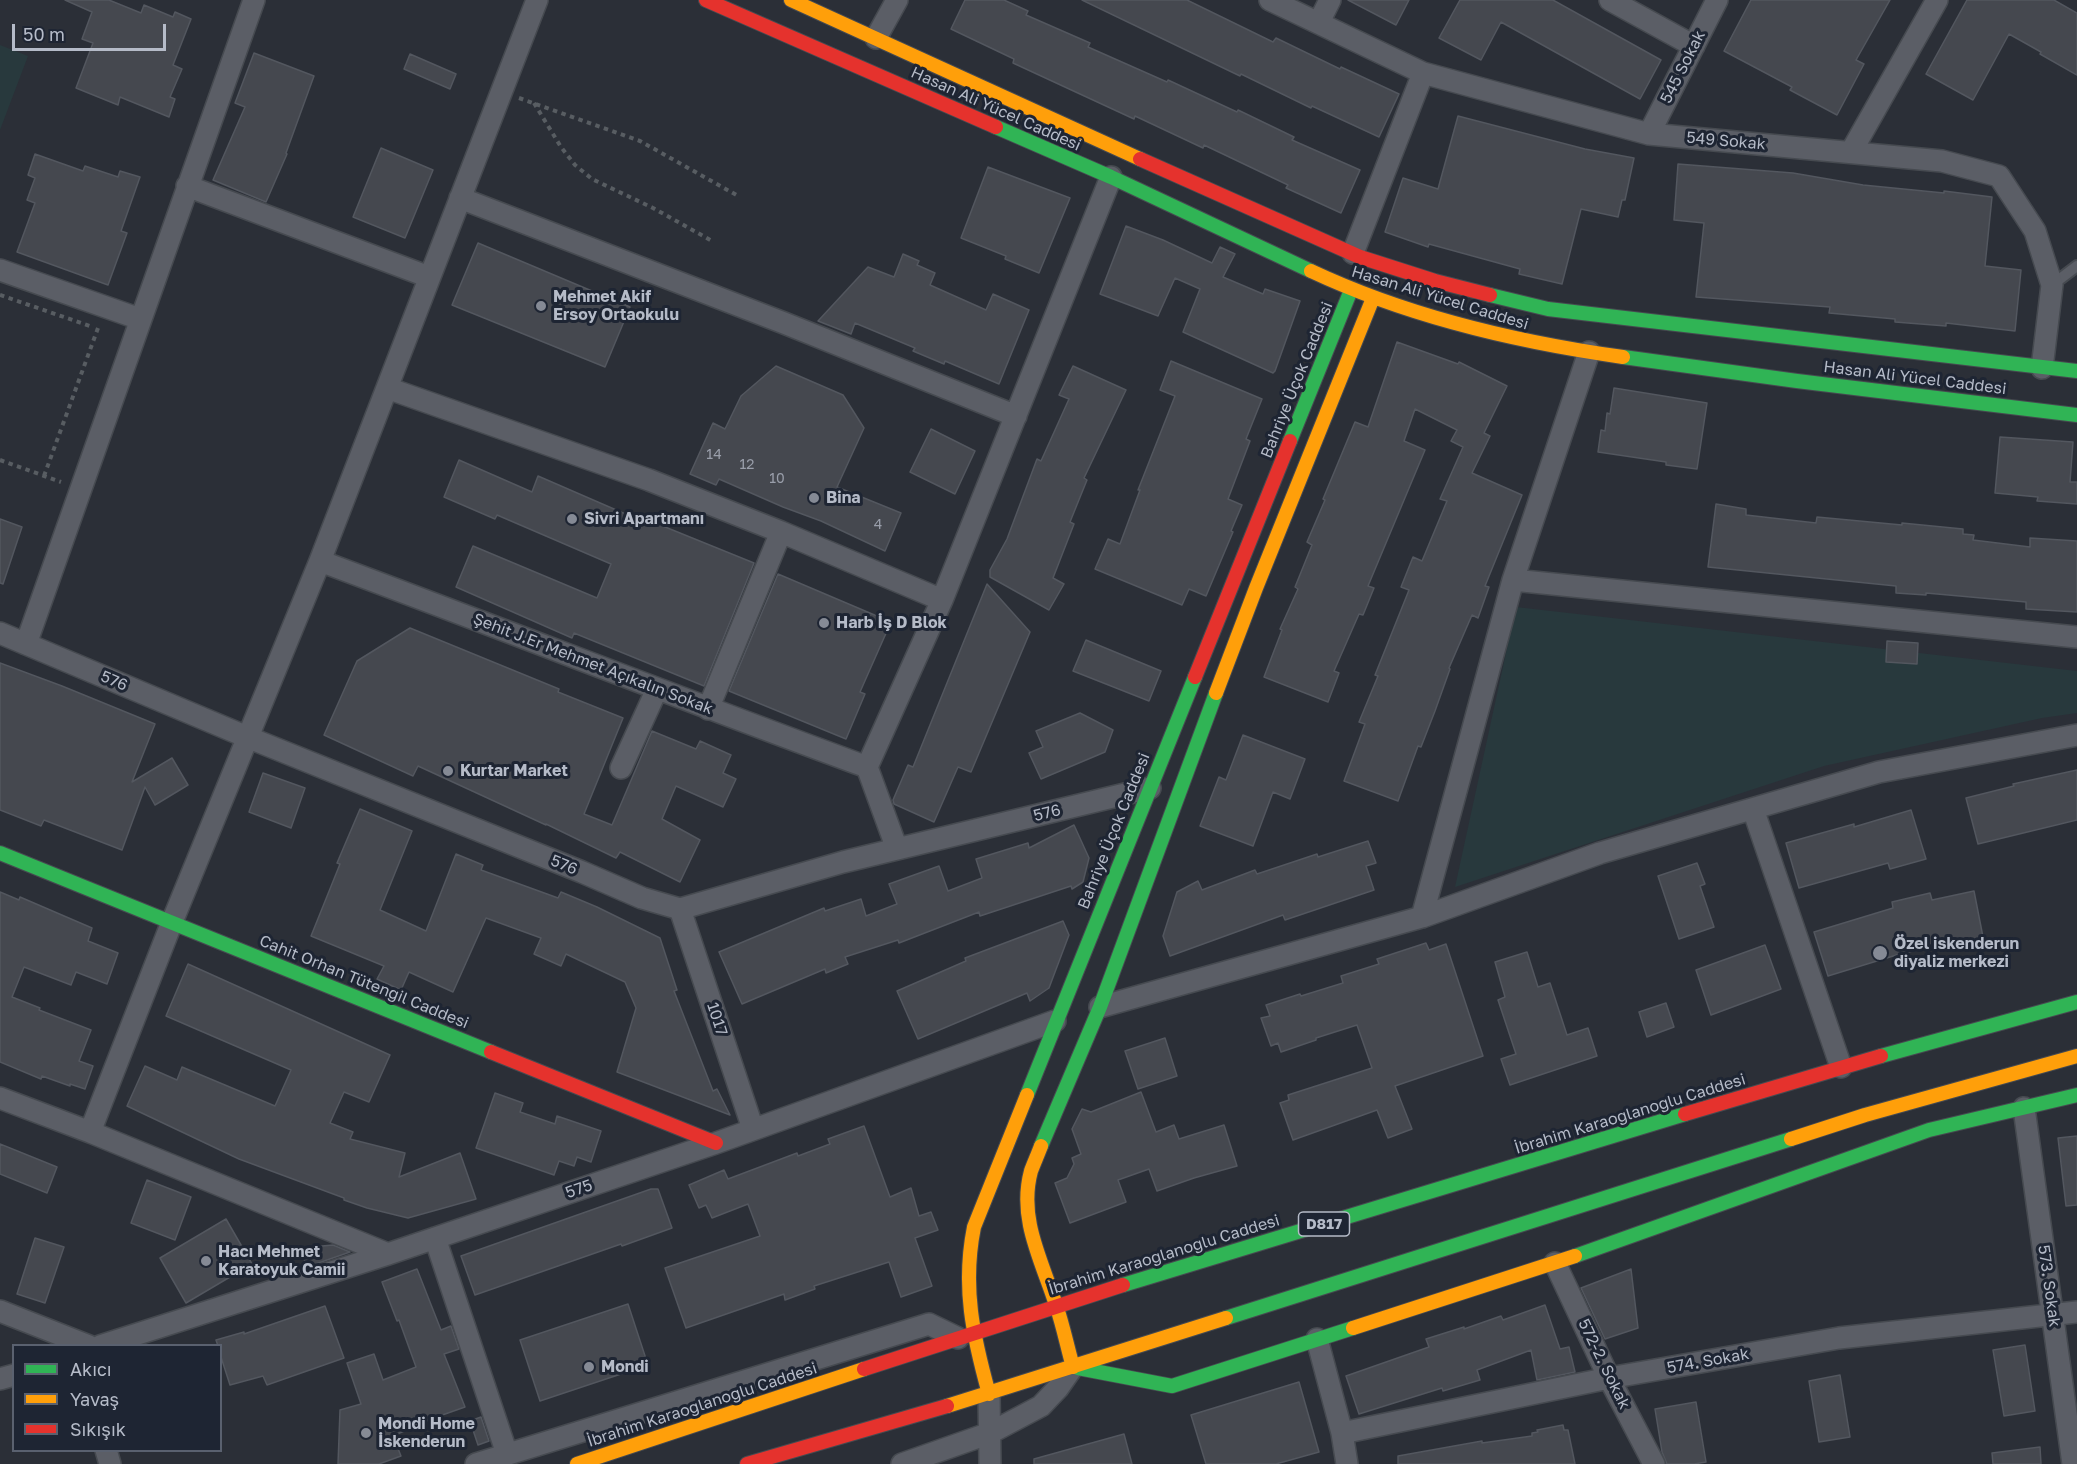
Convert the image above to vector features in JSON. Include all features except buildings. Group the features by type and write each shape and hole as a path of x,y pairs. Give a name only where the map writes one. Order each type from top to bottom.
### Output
{"main road":[{"name":"Hasan Ali Yücel Caddesi","path":"706,0 1111,177 1351,290 1480,331 1533,344 1589,352 1797,381 2077,415"},
{"path":"791,0 1203,188 1368,260 1434,281 1548,309 2077,371"},
{"name":"Bahriye Üçok Caddesi","path":"989,1394 965,1336 968,1250 974,1227 1351,290"},
{"path":"1073,1367 1056,1305 1034,1246 1027,1215 1031,1172 1100,1007 1252,599 1373,298"},
{"name":"Cahit Orhan Tütengil Caddesi","path":"0,853 716,1143"},
{"name":"İbrahim Karaoğlanoğlu Caddesi","path":"577,1464 1056,1305 1841,1067 2077,1002"},
{"path":"747,1464 989,1394 1865,1115 2077,1056"},
{"path":"1073,1367 1172,1386 1555,1263 1929,1130 2077,1095"}],"street":[{"path":"26,644 254,0"},
{"path":"90,1132 172,922 320,561 537,0"},
{"path":"876,38 897,0"},
{"name":"549 Sokak","path":"1270,0 1423,73 1649,134 1942,160 1999,176 2035,231 2052,285 2042,368"},
{"path":"1319,22 1330,0"},
{"path":"1610,0 1694,46"},
{"name":"545 Sokak","path":"1649,134 1717,0"},
{"path":"1851,152 1936,0"},
{"path":"1353,253 1423,73"},
{"path":"897,849 867,767 942,600 1111,177"},
{"path":"188,186 429,277"},
{"path":"460,198 784,323 1016,416"},
{"path":"0,270 136,329"},
{"path":"1422,917 1512,580 1589,352"},
{"path":"387,388 649,480 781,531 942,600"},
{"path":"708,709 781,531"},
{"name":"Şehit J.Er Mehmet Açıkalın Sokak","path":"320,561 867,767"},
{"path":"1512,580 2077,637"},
{"name":"576","path":"0,633 247,737 642,898 680,909 843,862 1150,788"},
{"path":"621,768 657,689"},
{"path":"1100,1007 1422,917 1600,853 1879,772 2077,735"},
{"path":"1753,809 1841,1067"},
{"name":"1017","path":"680,909 753,1130"},
{"name":"575","path":"106,1344 388,1254 716,1143 1055,1021"},
{"path":"0,1098 90,1132 388,1254"},
{"name":"573. Sokak","path":"2024,1107 2073,1464"},
{"path":"435,1238 507,1454"},
{"name":"572-2. Sokak","path":"1555,1263 1609,1378 1654,1464"},
{"path":"0,1311 84,1344"},
{"name":"574. Sokak","path":"1342,1433 1609,1378 1839,1338 2077,1312"},
{"path":"476,1464 929,1323 965,1336"},
{"path":"1317,1339 1342,1433 1347,1464"},
{"path":"902,1464 990,1433 1041,1406 1073,1367"},
{"path":"989,1394 990,1464"}],"lane":[{"path":"2052,285 2077,266"}],"path":[{"path":"502,91 640,141 740,197"},
{"path":"534,103 575,165 592,178 714,242"},
{"path":"0,295 98,328 136,329"},
{"path":"44,476 98,328"},
{"path":"0,460 80,489"}],"shaded area":[{"path":"0,45 28,56 0,130"},
{"path":"1516,607 2077,671 2077,713 2042,718 1824,766 1455,887"}],"traffic: fast":[{"path":"996,127 1111,177 1311,271"},
{"path":"1290,441 1351,290"},
{"path":"1490,295 1548,309 2077,371"},
{"path":"1623,357 2077,415"},
{"path":"1027,1095 1195,677"},
{"path":"1041,1146 1100,1007 1216,693"},
{"path":"0,853 491,1052"},
{"path":"1881,1056 2077,1002"},
{"path":"1575,1256 1929,1130 2077,1095"},
{"path":"1123,1285 1685,1114"},
{"path":"1226,1318 1791,1139"},
{"path":"1078,1368 1172,1386 1353,1328"}],"traffic: slow":[{"path":"791,0 1140,159"},
{"path":"1311,271 1386,302 1464,326 1543,344 1623,357"},
{"path":"1216,693 1373,298"},
{"path":"1791,1139 1865,1115 2077,1056"},
{"path":"989,1394 978,1352 971,1311 969,1291 971,1249 974,1227 1027,1095"},
{"path":"1041,1146 1031,1171 1027,1206 1033,1240 1058,1313 1073,1367"},
{"path":"1353,1328 1575,1256"},
{"path":"947,1406 1226,1318"},
{"path":"577,1464 864,1369"}],"traffic: jam":[{"path":"706,0 996,127"},
{"path":"1140,159 1360,257 1435,281 1490,295"},
{"path":"1195,677 1290,441"},
{"path":"491,1052 716,1143"},
{"path":"1685,1114 1881,1056"},
{"path":"864,1369 1123,1285"},
{"path":"747,1464 947,1406"}],"place":[{"name":"Mehmet Akif Ersoy Ortaokulu","path":"541,306"},
{"name":"Bina","path":"814,498"},
{"name":"Sivri Apartmanı","path":"572,519"},
{"name":"Harb İş D Blok","path":"824,623"},
{"name":"Kurtar Market","path":"448,771"},
{"name":"Özel iskenderun diyaliz merkezi","path":"1880,953"},
{"name":"Hacı Mehmet Karatoyuk Camii","path":"206,1261"},
{"name":"Mondi","path":"589,1367"},
{"name":"Mondi Home İskenderun","path":"366,1433"}]}
